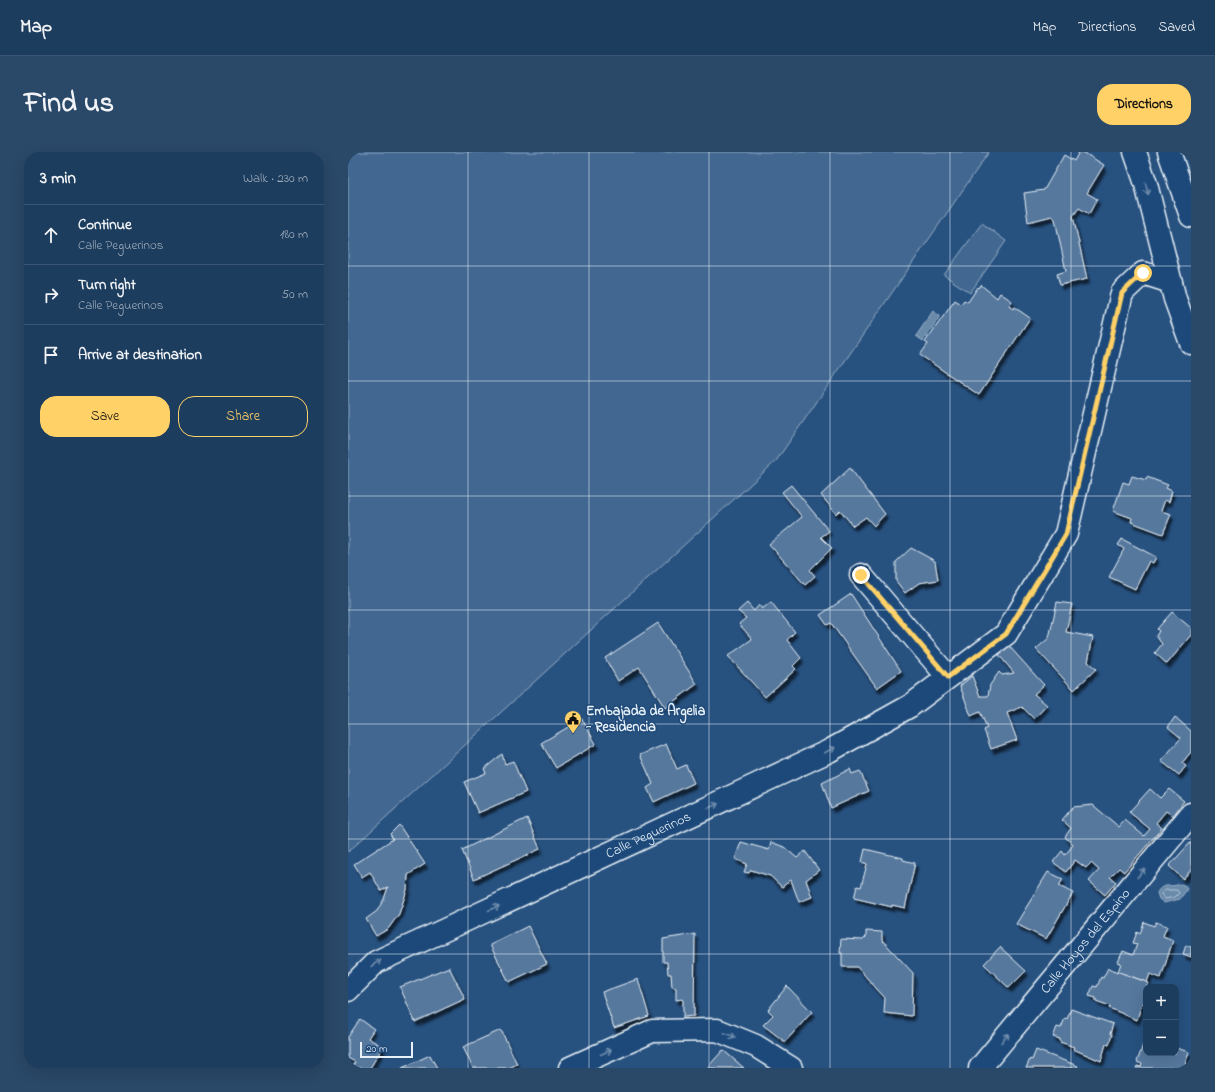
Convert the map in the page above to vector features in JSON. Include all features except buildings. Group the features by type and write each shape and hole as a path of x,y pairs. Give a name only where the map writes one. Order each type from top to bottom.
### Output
{"main road":[{"path":"1135,152 1146,184 1175,299 1191,343"},
{"path":"1169,152 1191,216"},
{"name":"Calle Peguerinos","path":"348,990 376,962 829,751 910,706 1006,634 1066,534 1122,293 1143,273 1171,282"},
{"path":"861,575 948,677"},
{"name":"Calle Hoyos del Espino","path":"980,1068 1191,814"},
{"path":"570,1068 652,1032 717,1030 756,1046 791,1068"}],"shaded area":[{"path":"348,152 989,152 776,461 348,852"},
{"path":"982,223 1006,241 970,293 944,275"}],"water":[{"path":"933,311 940,316 923,341 916,336"},
{"path":"1184,885 1187,889 1180,899 1164,903 1159,899 1157,893 1161,888 1164,886"}],"place":[{"name":"Embajada de Argelia - Residencia","path":"573,734"}],"route":[{"path":"861,575 948,677 1006,634 1066,534 1122,293 1143,273"}]}
